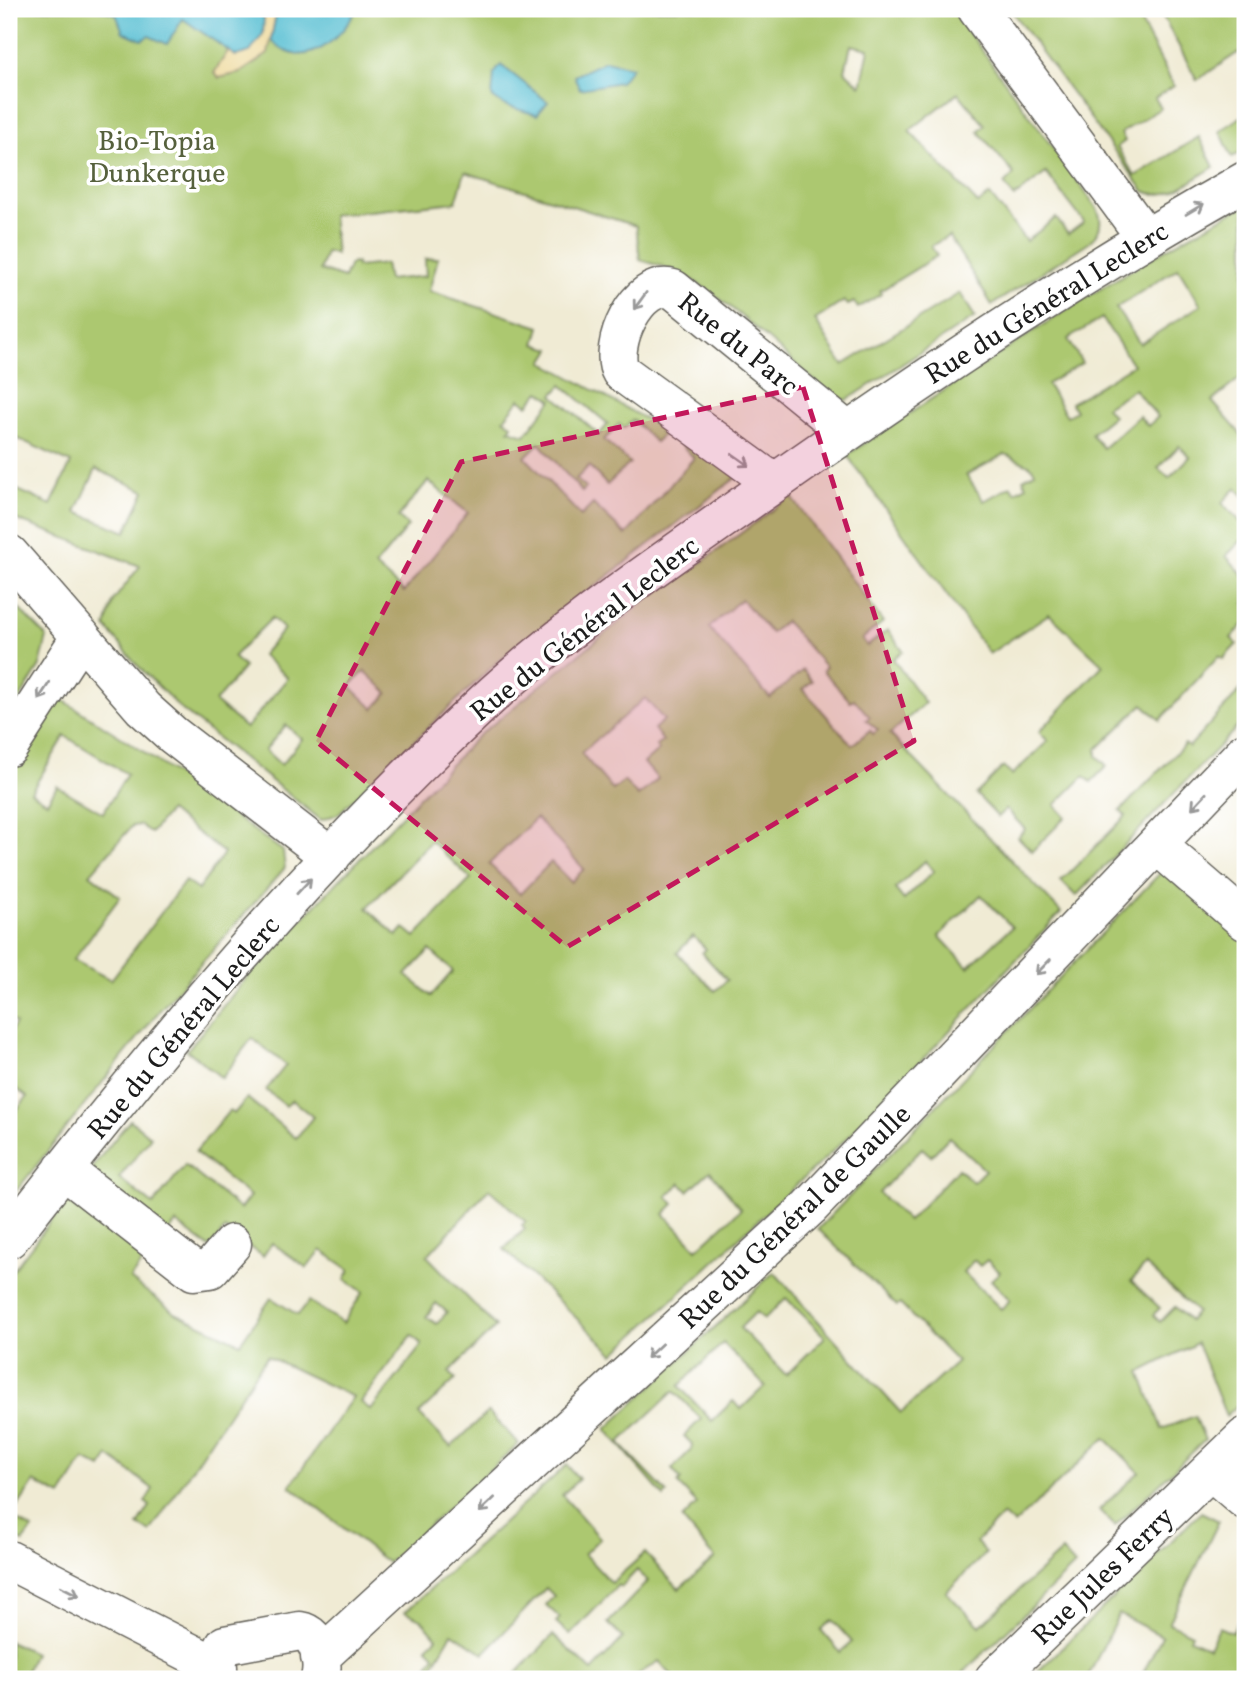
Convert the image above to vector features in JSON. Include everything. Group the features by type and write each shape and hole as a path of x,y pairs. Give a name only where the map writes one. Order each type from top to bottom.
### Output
{"street":[{"path":"977,9 1146,238"},
{"name":"Rue du Général Leclerc","path":"9,1239 209,989 442,743 517,674 640,578 934,371 1146,238 1245,181"},
{"name":"Rue du Parc","path":"774,483 621,372 617,366 618,346 643,295 658,287 673,289 847,431"},
{"path":"9,554 128,692 173,735 331,858"},
{"path":"9,747 80,636"},
{"name":"Rue du Général de Gaulle","path":"321,1673 810,1207 1245,752"},
{"path":"1157,845 1245,921"},
{"path":"64,1169 194,1271 210,1269 232,1244"},
{"name":"Rue Jules Ferry","path":"994,1679 1245,1437"},
{"path":"1210,1471 1245,1500"},
{"path":"9,1560 219,1673"},
{"name":"Rue du Général de Gaulle","path":"219,1673 218,1655 229,1643 300,1631 313,1638 321,1673"}],"highlighted area":[{"path":"803,387 914,741 567,947 316,741 461,462"}],"green space":[{"name":"Bio-Topia Dunkerque","path":"9,9 952,9 1096,207 1100,217 1099,230 1089,242 992,305 949,236 931,246 937,256 880,291 881,294 858,308 854,302 848,305 844,301 815,320 843,365 960,293 975,317 847,400 834,398 737,313 697,283 673,270 640,260 636,226 465,172 456,202 332,215 336,254 326,252 320,270 344,278 350,264 356,263 357,267 385,264 388,280 426,276 425,259 438,258 429,291 540,327 535,344 551,349 543,362 667,431 655,442 633,420 624,428 619,424 604,440 630,463 607,485 589,466 576,479 586,488 582,492 539,443 525,457 581,516 593,504 626,535 694,458 670,433 738,476 497,662 338,814 321,820 181,709 137,665 106,627 113,601 140,566 9,517 9,486 51,505 71,463 17,438 9,456","holes":["851,45 869,49 861,86 845,71","958,93 985,125 978,131 1014,174 1004,184 1014,197 1046,173 1084,222 1068,234 1056,218 1026,241 990,195 978,204 909,131","562,385 608,424 599,435 553,395","540,391 552,400 525,435 509,430 512,425 504,419 520,399 528,405","96,469 145,491 126,532 76,512","428,481 468,513 404,592 375,566 408,526 398,517","272,618 284,629 262,655 288,678 246,728 215,702 244,667 233,657","365,671 388,693 374,709 350,686","286,725 302,739 281,765 265,750"]},
{"path":"1010,9 1134,9 1174,86 1155,98 1161,108 1121,133 1125,141 1117,147 1135,176 1199,137 1214,167 1171,192 1153,194 1144,191"},
{"path":"1159,9 1245,9 1245,62 1239,52 1197,80"},
{"path":"1245,114 1245,151 1232,157 1220,131"},
{"path":"1245,205 1245,374 1212,401 1245,439 1245,497 1236,488 1222,503 1245,526 1245,537 1226,556 1245,577 1245,623 1231,638 1237,644 1223,659 1219,656 1160,720 1143,704 1097,749 1097,756 1107,766 1091,782 1084,776 1055,805 1066,817 1032,851 1018,837 1025,829 1006,809 998,817 976,794 1003,767 1012,775 1048,741 1039,732 1103,665 1049,614 989,654 847,455 1043,325","holes":["1178,268 1201,305 1140,344 1116,308","1102,318 1133,365 1071,403 1076,411 1067,416 1047,384 1082,363 1068,339","1134,389 1158,417 1148,426 1139,416 1103,448 1091,434 1113,416 1106,407","1179,446 1190,457 1169,478 1158,468","1005,454 1031,466 1035,472 1023,479 1027,486 1015,492 1011,486 984,501 966,475"]},
{"path":"791,496 883,622 862,639 867,646 888,630 903,651 893,659 925,703 890,734 1061,912 863,1123 614,1354 504,1249 525,1229 522,1225 526,1222 489,1189 427,1256 496,1327 449,1372 456,1379 419,1414 451,1447 488,1412 519,1444 388,1563 290,1486 353,1397 267,1356 150,1532 138,1525 150,1506 145,1502 153,1489 109,1456 101,1468 84,1459 61,1496 34,1482 11,1517 32,1529 23,1542 9,1535 9,1480 13,1471 9,1469 9,1276 75,1189 152,1249 130,1279 175,1313 240,1343 271,1298 298,1315 309,1301 343,1323 363,1292 345,1279 350,1270 321,1250 307,1268 272,1243 263,1256 225,1229 210,1248 176,1223 164,1237 85,1176 130,1120 151,1137 119,1178 153,1205 185,1165 240,1209 250,1196 195,1152 229,1111 234,1114 247,1098 296,1138 313,1117 292,1100 286,1106 266,1090 286,1065 252,1038 222,1078 187,1050 253,970 477,737 660,589 669,583 671,585","holes":["741,599 771,633 785,621 826,667 823,671 850,701 854,699 870,717 866,720 878,730 873,734 870,730 852,745 803,689 812,681 803,670 770,698 709,628","645,698 664,720 654,729 663,741 656,746 659,750 644,763 658,779 638,796 624,781 613,790 581,753","536,818 584,869 571,882 551,862 520,894 489,864","431,841 471,879 415,937 404,928 397,936 367,908","925,861 934,871 904,900 895,889","981,895 1012,927 968,967 939,936","693,936 706,949 702,953 727,980 715,991 677,953","430,950 453,971 431,996 406,975","710,1171 741,1209 697,1249 664,1214 674,1204 667,1196 680,1183 688,1191","436,1303 447,1312 437,1324 426,1317","412,1335 422,1345 371,1410 361,1402"]},
{"path":"9,599 47,637 40,666 9,716"},
{"path":"1245,685 1245,719 1076,896 1061,881 1126,816 1120,811 1185,744 1189,747"},
{"path":"58,697 141,750 283,851 285,868 161,1009 9,1200 9,1120 27,1097 9,1083 9,1034 16,1023 9,1018 9,777","holes":["65,736 127,774 103,813 57,786 47,802 31,792","169,811 224,853 198,890 185,881 111,980 73,960 120,897 90,874 132,826 140,825 151,833"]},
{"path":"1162,871 1245,942 1245,1398 1226,1416 1197,1343 1140,1372 1162,1429 1195,1416 1205,1440 1115,1526 1099,1510 1139,1472 1105,1438 1014,1525 1003,1515 976,1542 986,1553 946,1592 980,1626 1062,1551 1075,1565 957,1679 675,1679 659,1661 631,1679 511,1679 553,1635 592,1671 623,1638 608,1623 648,1581 637,1570 621,1587 618,1585 570,1635 556,1622 560,1618 546,1605 554,1596 546,1588 484,1653 452,1633 432,1667 428,1665 435,1655 427,1647 437,1638 421,1619 405,1612 567,1465 579,1479 562,1495 600,1538 584,1554 611,1583 645,1553 679,1589 715,1558 682,1519 697,1504 678,1484 681,1480 672,1469 691,1450 692,1444 684,1436 701,1419 674,1391 619,1443 667,1493 664,1497 606,1429 774,1272 901,1413 957,1362 900,1304 897,1306 818,1229","holes":["949,1137 985,1170 973,1182 958,1169 908,1221 879,1193 922,1148 931,1156","974,1260 980,1266 987,1260 1000,1272 991,1280 1010,1300 1001,1309 963,1272","1146,1265 1197,1312 1189,1321 1175,1307 1160,1322 1153,1315 1160,1308 1131,1281","786,1298 825,1337 786,1375 740,1328 756,1312 764,1319","723,1343 765,1386 741,1409 733,1401 712,1421 679,1386","832,1620 852,1642 840,1652 821,1630"]},
{"path":"1201,1512 1219,1521 1169,1623 1192,1634 1190,1639 1209,1648 1219,1627 1232,1633 1245,1608 1245,1679 1140,1679 1162,1636 1119,1614 1087,1679 1030,1679"},
{"path":"9,1641 34,1653 23,1679 9,1679"}],"sand":[{"path":"256,9 277,9 268,54 240,73 219,78 214,73 228,51 236,56 264,18"}],"water":[{"path":"99,9 256,9 264,18 263,34 250,52 236,56 183,19 167,44 149,36 142,40 123,32 116,14"},
{"path":"277,9 357,9 331,42 308,54 296,54 283,50 271,40"},
{"path":"605,61 632,67 620,82 580,89 574,76"},
{"path":"501,65 548,102 537,115 504,105 492,97 494,74"}]}
